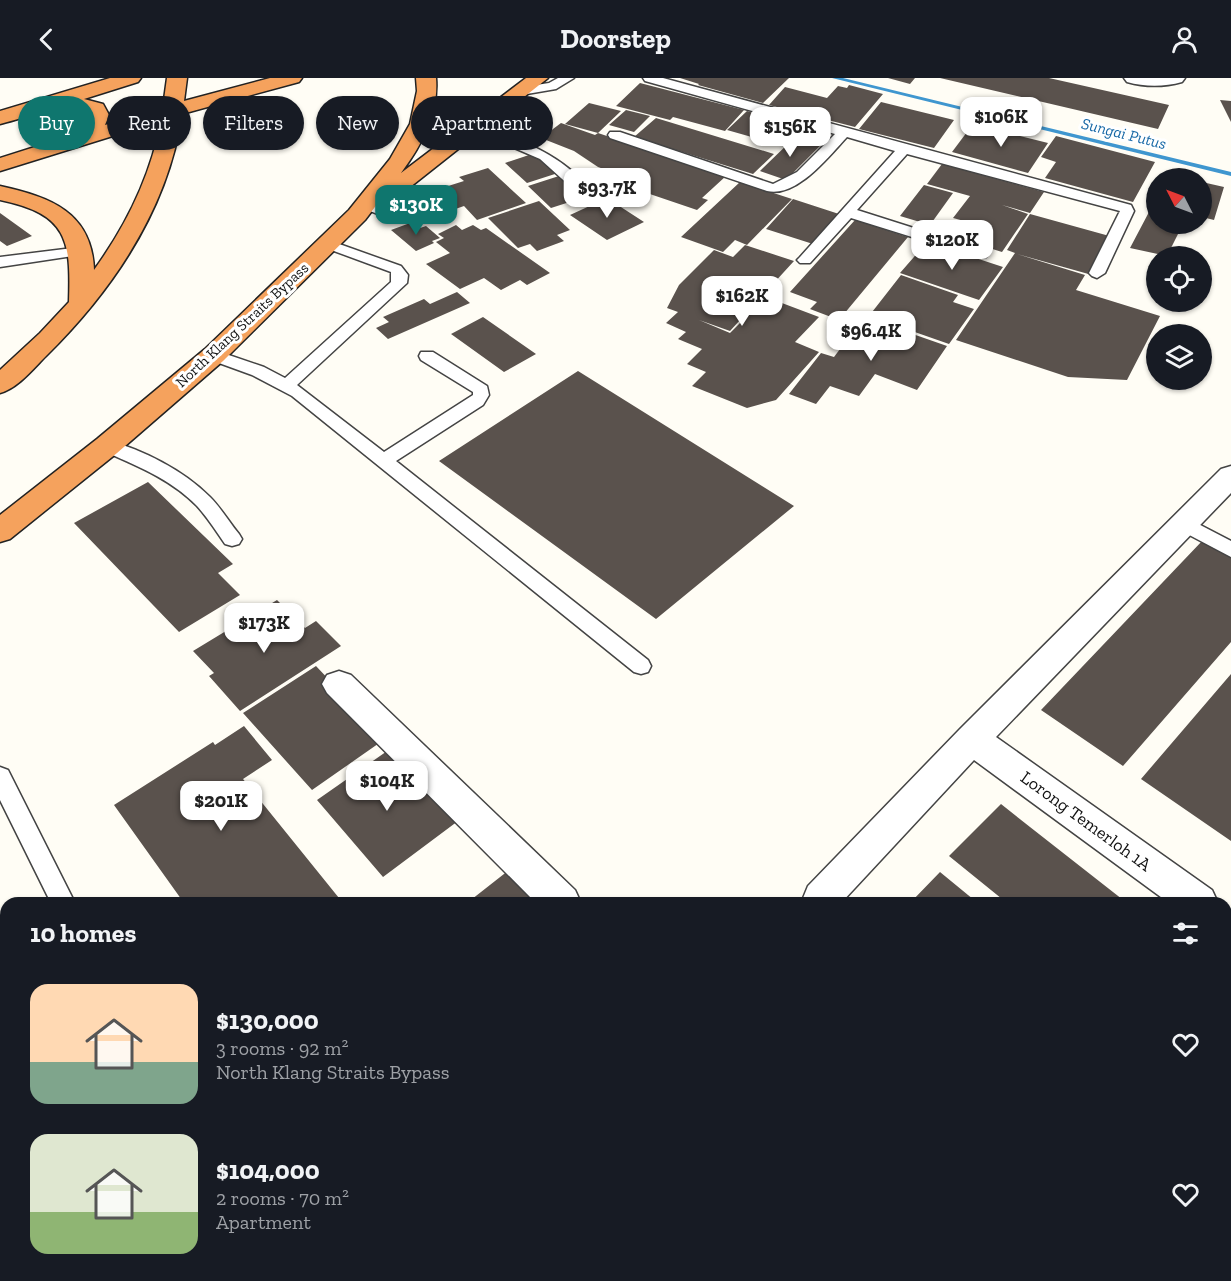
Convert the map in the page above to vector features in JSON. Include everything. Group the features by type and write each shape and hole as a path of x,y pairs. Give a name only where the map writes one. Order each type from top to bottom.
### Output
{"highway":[{"path":"53,96 84,78"},
{"path":"72,96 131,78"},
{"path":"174,96 177,78"},
{"path":"191,106 292,78"},
{"name":"North Klang Straits Bypass","path":"0,531 107,446 214,355 364,211 399,161 420,124 427,91 426,78"},
{"path":"515,96 538,78"},
{"path":"95,108 99,115 95,125"},
{"path":"0,118 18,113"},
{"path":"0,165 107,131"},
{"path":"24,157 40,150"},
{"path":"0,384 81,306 130,236 159,171 164,150"},
{"path":"364,211 444,150"},
{"path":"0,193 41,204 65,221 75,234 81,251 81,306"}],"street":[{"path":"1134,78 1165,80 1175,78"},
{"path":"822,897 972,739 1231,476"},
{"path":"339,684 556,897"},
{"name":"Lorong Temerloh 1A","path":"972,739 1191,897"}],"lane":[{"path":"521,91 552,86 568,78"},
{"path":"649,78 1126,208 1097,273"},
{"path":"615,135 772,188 783,188 794,182 844,132"},
{"path":"805,260 904,149"},
{"path":"531,150 545,156 587,194"},
{"path":"364,211 395,216 422,216"},
{"path":"848,212 981,254"},
{"path":"287,385 399,283 400,275 396,269 328,244"},
{"path":"0,262 81,251"},
{"path":"214,355 287,385 641,666"},
{"path":"384,460 477,401 481,395 481,390 427,356"},
{"path":"107,446 150,463 177,480 203,501 232,539"},
{"path":"1183,523 1231,550"},
{"path":"0,777 60,897"}],"building":[{"path":"680,78 789,78 763,103"},
{"path":"888,78 915,78 910,84"},
{"path":"940,78 1049,78 1169,105 1158,129"},
{"path":"640,83 744,110 725,131 673,117 670,120 616,106"},
{"path":"849,85 883,94 855,127 769,105 785,87 827,98 838,86 847,88"},
{"path":"1220,100 1231,101 1231,122"},
{"path":"881,102 954,120 934,148 859,129"},
{"path":"589,103 621,111 598,133 565,124"},
{"path":"626,110 650,116 634,132 609,125"},
{"path":"747,111 799,126 780,145 727,130"},
{"path":"656,118 774,154 753,174 634,137"},
{"path":"561,123 595,135 598,133 726,176 702,198 708,200 697,210 641,191 644,188 625,181 629,178 598,167 574,151 553,143 553,129"},
{"path":"973,124 1048,143 1028,173 952,152"},
{"path":"1056,136 1155,162 1152,168 1146,168 1146,178 1133,202 1045,178 1056,162 1041,157"},
{"path":"795,137 821,145 786,180 760,171"},
{"path":"535,153 558,173 527,183 505,163"},
{"path":"942,164 1044,192 1030,213 1002,205 1028,214 1002,252 967,241 979,225 953,218 970,196 927,184"},
{"path":"488,168 526,203 477,220 464,206 444,213 430,198 449,192 445,187 464,181 459,177"},
{"path":"559,176 582,198 551,208 528,186"},
{"path":"740,182 792,199 747,245 735,240 723,252 681,237"},
{"path":"1212,184 1224,187 1214,220 1212,220"},
{"path":"924,185 953,193 930,225 900,216"},
{"path":"607,198 644,222 607,240 570,215"},
{"path":"793,199 839,214 813,244 766,229"},
{"path":"539,201 570,230 557,235 564,241 537,251 530,244 518,248 488,218"},
{"path":"0,213 32,236 7,246 0,241"},
{"path":"1030,214 1113,237 1092,275 1017,254 1085,275 1076,290 1160,316 1156,324 1146,324 1146,343 1127,380 1068,377 956,340 1015,253 1007,250"},
{"path":"1146,218 1146,234 1178,234 1172,246 1146,246 1146,251 1130,248"},
{"path":"855,220 908,237 839,320 810,309 817,302 790,292"},
{"path":"410,223 417,229 426,226 440,238 416,251 391,230"},
{"path":"456,225 462,230 473,225 481,230 486,228 550,273 527,285 520,280 501,290 484,278 460,289 426,264 450,253 436,242 444,238 438,234"},
{"path":"927,242 1003,267 979,300 900,273"},
{"path":"745,245 794,261 730,331 699,320 730,333 766,297 819,317 795,342 819,352 776,400 747,408 692,386 706,372 687,364 702,349 678,339 686,332 666,323 678,312 667,308 679,285 714,250 733,257"},
{"path":"901,275 958,295 953,302 974,309 949,344 869,316"},
{"path":"457,292 470,303 388,339 376,328 389,322 383,317 424,299 430,304"},
{"path":"483,317 536,354 504,372 451,334"},
{"path":"864,317 947,346 917,390 875,374 859,396 830,386 816,404 789,394 821,353 834,357"},
{"path":"578,371 794,506 656,619 439,461"},
{"path":"148,482 233,564 218,573 240,595 179,632 74,523"},
{"path":"1203,540 1231,556 1231,642 1123,766 1041,710"},
{"path":"277,600 305,628 316,621 341,646 240,711 209,676 214,673 193,651"},
{"path":"316,666 385,739 312,790 243,713"},
{"path":"1231,674 1231,841 1141,779"},
{"path":"244,726 272,760 243,779 338,897 180,897 114,805 213,742 215,745"},
{"path":"390,749 458,821 383,877 317,800"},
{"path":"1001,804 1119,897 1000,897 949,856"},
{"path":"514,866 542,897 475,897"},
{"path":"940,872 970,897 916,897"}],"waterway":[{"name":"Sungai Putus","path":"835,78 1231,174"}]}
